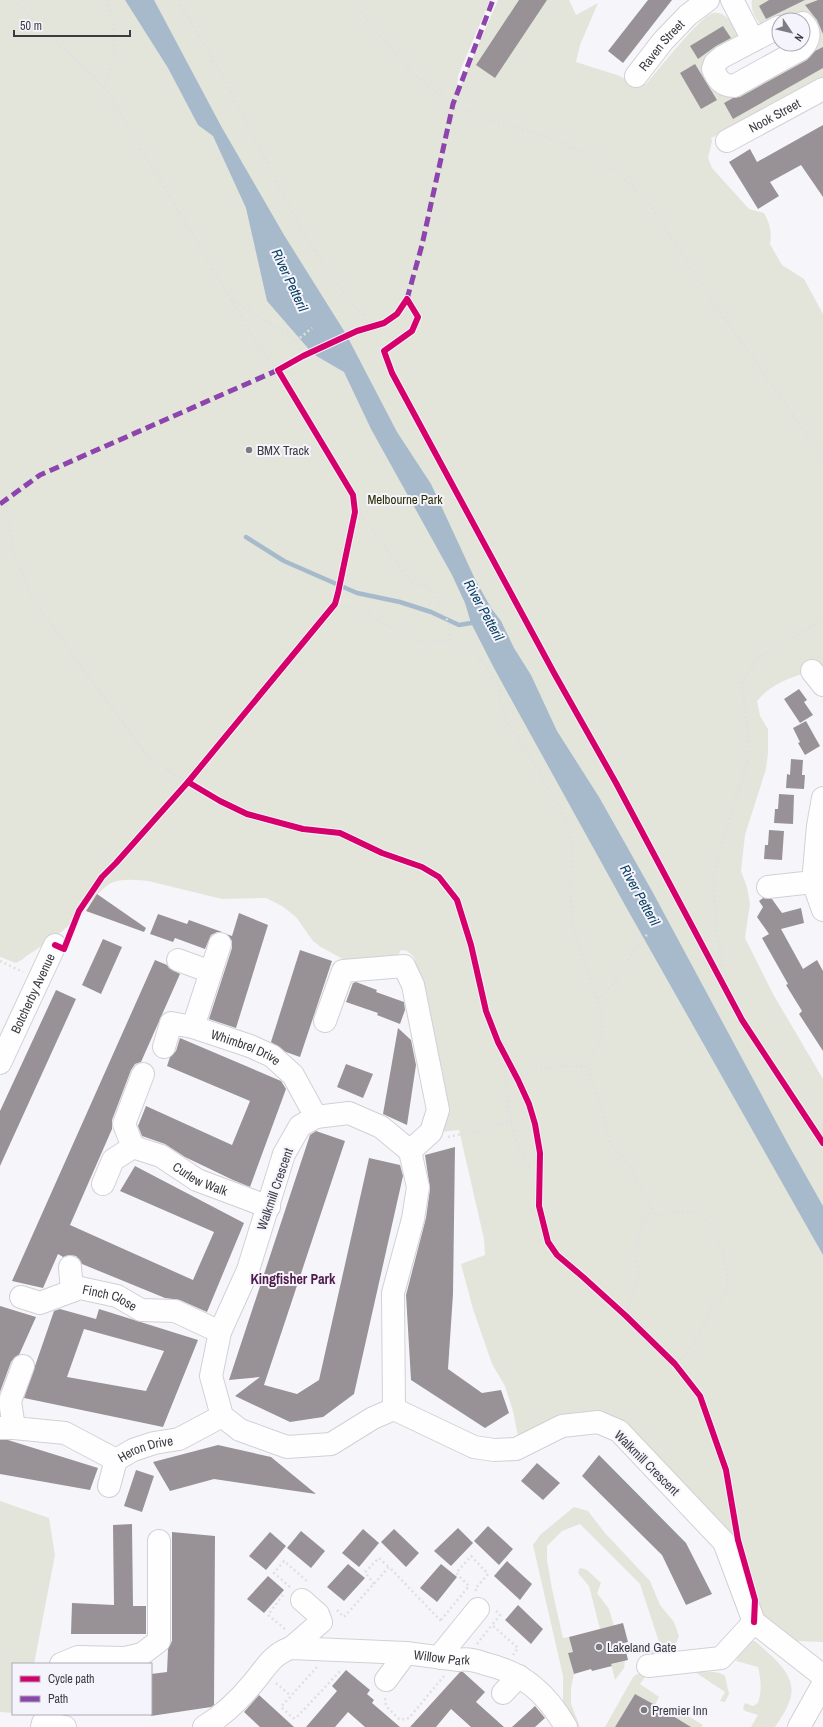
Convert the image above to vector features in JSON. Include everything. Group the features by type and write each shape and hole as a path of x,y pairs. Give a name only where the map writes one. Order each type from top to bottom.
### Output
{"street":[{"name":"Raven Street","path":"636,76 664,41 688,15 708,0"},
{"path":"732,0 753,40"},
{"path":"771,31 722,57 715,64 713,69 716,76 724,84 734,86 796,52"},
{"name":"Nook Street","path":"727,141 823,89"},
{"path":"823,798 818,826 813,882 823,910"},
{"path":"768,887 813,882"},
{"path":"193,1027 220,944"},
{"name":"Botcherby Avenue","path":"0,1063 55,945"},
{"path":"178,960 211,972"},
{"path":"222,1416 240,1430 287,1447 331,1444 373,1418 394,1409 393,1292 412,1219 418,1187 410,1151 431,1132 438,1110 413,985 404,966 343,971 325,1021"},
{"name":"Whimbrel Drive","path":"164,1047 171,1023 193,1027 250,1046 272,1056 293,1075 316,1117"},
{"path":"103,1184 113,1160 134,1147 124,1124 143,1074"},
{"name":"Walkmill Crescent","path":"222,1416 211,1376 220,1332 248,1270 284,1154 300,1126 316,1117 349,1112 381,1127 410,1151"},
{"name":"Curlew Walk","path":"134,1147 161,1156 197,1180 268,1207"},
{"path":"70,1267 72,1290"},
{"name":"Finch Close","path":"21,1296 40,1303 80,1288 117,1296 141,1310 175,1311 220,1332"},
{"path":"7,1428 10,1401 23,1366"},
{"name":"Walkmill Crescent","path":"394,1409 474,1447 494,1450 516,1449 562,1426 598,1422 619,1431 724,1542 754,1622"},
{"name":"Heron Drive","path":"7,1428 65,1433 116,1460 133,1450 154,1443 179,1439 222,1416"},
{"path":"109,1486 116,1460"},
{"path":"64,1663 78,1658 125,1658 142,1654 159,1641 159,1541"},
{"path":"448,1656 476,1599"},
{"path":"204,1727 236,1701 254,1683 271,1660 282,1651 291,1648 321,1622 318,1614 302,1600"},
{"path":"648,1666 721,1658 754,1622 823,1676"},
{"name":"Willow Park","path":"291,1648 448,1656 494,1666 519,1676 539,1690 566,1727"},
{"path":"386,1680 406,1653"},
{"path":"503,1693 519,1676"},
{"path":"799,1727 823,1684"},
{"path":"43,1721 65,1727"}],"path":[{"path":"13,0 105,88 259,346 282,376"},
{"path":"105,88 114,54 114,27 106,0"},
{"path":"178,0 223,76 303,233 333,280 362,314 367,328 385,354 389,347"},
{"path":"351,0 412,73 453,104 488,119 546,137 580,150 615,170 648,202 705,290 823,458"},
{"path":"230,297 259,317 290,335 303,356"},
{"path":"367,328 377,325"},
{"path":"295,341 312,328"},
{"path":"296,359 310,352"},
{"path":"278,370 284,366"},
{"path":"349,488 363,517 405,575 413,583 428,586 435,594 448,622 450,641"},
{"path":"353,495 355,512"},
{"path":"6,500 13,550 34,601 141,748 154,762 190,783"},
{"path":"330,611 335,602 368,614 411,639 428,642 450,641 481,659 494,678 500,691 500,703 504,716 534,763 564,815 573,846 570,879 570,906 573,927 603,1020 600,1039 589,1072 606,1123 609,1140 630,1167 651,1208 656,1214 663,1216 672,1212 688,1212 704,1217 713,1229 723,1255 727,1275 727,1288 722,1298 710,1310 697,1338 680,1360 675,1364"},
{"path":"731,999 717,934 713,878 737,793 750,755 742,682 758,658 823,620"},
{"path":"183,788 190,783 193,776"},
{"path":"597,999 615,982 637,945 647,935"},
{"path":"0,961 38,979"},
{"path":"718,975 731,999"},
{"path":"504,1055 519,1083"},
{"path":"507,1061 504,1076 515,1138 524,1158 539,1183"},
{"path":"519,1083 524,1074 550,1068 590,1066"},
{"path":"431,1132 437,1137 448,1137 482,1130 511,1120"},
{"path":"539,1183 540,1167"},
{"path":"626,1316 631,1296 638,1282 639,1275 637,1259 640,1234 651,1208"},
{"path":"621,1311 632,1322"},
{"path":"670,1359 680,1370"},
{"path":"374,1584 365,1572 379,1558 441,1620 441,1648 448,1656 409,1718 400,1720 386,1706 386,1680"},
{"path":"334,1607 344,1618 389,1567"},
{"path":"469,1586 476,1599"},
{"path":"331,1651 281,1707 293,1718 296,1718 357,1652"}],"green space":[{"name":"Melbourne Park","path":"0,0 490,0 458,76 457,93 498,0 569,0 576,15 598,3 580,45 576,62 617,75 632,82 646,84 689,34 707,16 713,13 722,14 726,17 733,25 740,38 712,82 799,52 811,52 811,12 771,12 771,26 765,29 759,23 753,12 752,0 823,0 823,80 711,138 712,141 708,158 712,168 749,209 764,213 770,228 770,244 782,265 804,279 823,314 823,675 816,669 791,678 777,684 763,694 757,701 760,716 768,729 768,753 766,769 745,835 741,871 747,887 750,904 745,938 773,994 823,1079 823,1642 796,1641 758,1619 738,1559 590,1414 577,1412 518,1436 513,1411 505,1386 492,1364 473,1309 461,1264 485,1255 484,1239 459,1130 441,1132 448,1115 443,1073 414,957 407,951 401,950 397,957 348,962 313,941 296,917 282,906 266,898 222,899 148,881 119,880 106,886 81,914 55,937 21,960 16,963 0,957"},
{"path":"0,1501 49,1518 55,1555 34,1663 12,1663 12,1713 0,1712"},
{"path":"574,1507 588,1511 605,1533 650,1581 660,1605 674,1622 679,1636 676,1643 672,1647 663,1649 658,1654 652,1655 649,1652 660,1645 640,1584 580,1524 562,1531 547,1546 547,1560 563,1638 569,1637 573,1652 568,1653 574,1674 571,1688 571,1704 580,1727 553,1727 563,1707 563,1676 533,1545 540,1535"},
{"path":"581,1568 587,1570 601,1583 597,1593 609,1609 614,1626 600,1629 589,1586 578,1573 579,1569"},
{"path":"748,1641 755,1641 774,1658 785,1672 789,1680 791,1688 790,1700 775,1727 751,1727 758,1715 745,1711 743,1708 745,1703 753,1706 758,1703 761,1689 758,1667 736,1661 740,1651"},
{"path":"625,1661 624,1668 615,1680 611,1664"},
{"path":"695,1672 715,1672 725,1676 729,1694 725,1702 720,1701 725,1692"},
{"path":"642,1673 647,1674 640,1684 659,1697 655,1705 635,1694 615,1727 605,1727 632,1679 635,1675"},
{"path":"675,1708 703,1725 702,1727 691,1727 671,1715"}],"water":[{"name":"River Petteril","path":"125,0 154,0 221,126 284,235 346,334 397,432 431,484 475,579 491,608 501,621 514,648 531,675 557,731 599,797 652,891 823,1206 823,1255 626,907 495,670 471,623 465,603 452,575 371,429 344,372 313,354 267,301 246,208 213,136 198,125 168,68"}],"building":[{"path":"519,0 547,0 495,78 476,65"},
{"path":"648,0 672,0 623,63 608,51"},
{"path":"769,0 805,0 780,12 771,12 771,17 766,19 759,6"},
{"path":"818,0 823,0 823,34 817,20 805,5"},
{"path":"723,26 731,38 716,46 698,59 690,46"},
{"path":"823,47 823,68 733,119 724,103 733,98 740,97 807,60 815,51"},
{"path":"695,64 717,100 701,109 680,73"},
{"path":"823,125 823,197 801,165 770,182 779,196 758,209 729,162 750,149 757,162"},
{"path":"799,689 807,700 804,702 813,715 800,723 784,699"},
{"path":"806,721 820,746 805,755 798,743 800,742 793,728"},
{"path":"791,759 803,760 802,775 805,775 804,789 786,788 787,774 790,775"},
{"path":"779,794 794,795 793,824 774,823 775,809 778,809"},
{"path":"769,830 784,831 782,860 764,859 765,845 768,845"},
{"path":"97,894 146,928 144,932 86,911"},
{"path":"763,898 772,899 782,913 801,908 804,923 781,929 803,969 817,960 823,971 823,1051 799,1014 802,1011 786,985 788,984 762,938 769,934 757,917 763,907 759,901"},
{"path":"239,913 268,925 236,1028 209,1019 232,948 232,941 226,934 232,936"},
{"path":"158,914 187,924 189,920 222,932 217,932 211,935 205,949 175,938 173,942 150,934"},
{"path":"103,939 122,947 101,994 82,985"},
{"path":"300,950 332,961 300,1057 286,1052 271,1042"},
{"path":"155,960 167,965 169,968 180,974 141,1062 135,1064 131,1070 112,1120 112,1129 70,1225 193,1280 214,1232 120,1191 135,1166 244,1223 207,1312 180,1300 165,1298 82,1264 76,1256 69,1255 63,1257 58,1254 43,1288 12,1281"},
{"path":"356,982 377,990 376,992 404,1002 405,1010 400,1024 377,1015 378,1013 346,1002 353,983"},
{"path":"56,990 76,999 0,1166 0,1111"},
{"path":"398,1028 411,1040 416,1065 407,1125 383,1114"},
{"path":"180,1038 281,1081 286,1089 250,1187 185,1157 165,1144 142,1136 138,1126 146,1106 232,1145 250,1101 167,1066 170,1057 176,1051"},
{"path":"346,1064 373,1074 363,1098 337,1087"},
{"path":"316,1131 345,1141 264,1385 297,1394 319,1380 369,1158 400,1165 403,1176 354,1394 323,1417 290,1422 235,1396 260,1377 229,1380 310,1135"},
{"path":"455,1147 453,1294 448,1369 482,1393 501,1390 509,1413 485,1428 411,1380 406,1295 426,1218 430,1189 425,1155"},
{"path":"0,1306 36,1317 19,1355 11,1362 0,1392"},
{"path":"60,1309 96,1319 99,1309 198,1340 163,1427 24,1398 54,1311","holes":["84,1329 164,1351 146,1391 67,1377"]},
{"path":"0,1440 8,1440 98,1468 90,1490 0,1474"},
{"path":"218,1445 271,1457 316,1494 214,1479 170,1491 153,1462"},
{"path":"599,1455 686,1543 712,1594 686,1605 662,1555 582,1476"},
{"path":"537,1463 560,1483 543,1500 521,1481"},
{"path":"136,1470 154,1476 142,1512 124,1506"},
{"path":"132,1524 133,1606 146,1606 146,1634 71,1634 72,1603 114,1605 113,1525"},
{"path":"488,1526 513,1549 499,1565 474,1541"},
{"path":"458,1528 473,1543 451,1566 434,1551"},
{"path":"363,1529 379,1543 359,1567 342,1553"},
{"path":"394,1529 419,1553 406,1567 381,1542"},
{"path":"301,1531 325,1551 311,1568 287,1548"},
{"path":"172,1532 215,1536 214,1705 211,1707 151,1716 152,1674 167,1672 168,1649 172,1641"},
{"path":"270,1532 286,1546 266,1570 249,1556"},
{"path":"507,1561 532,1584 520,1600 494,1576"},
{"path":"348,1564 365,1578 344,1601 327,1587"},
{"path":"441,1564 457,1577 437,1602 420,1588"},
{"path":"268,1576 284,1590 264,1613 247,1599"},
{"path":"518,1605 543,1629 531,1644 505,1620"},
{"name":"Lakeland Gate","path":"623,1623 628,1642 624,1643 628,1660 611,1664 612,1666 592,1671 591,1669 574,1674 568,1653 573,1652 569,1637"},
{"path":"346,1670 370,1690 367,1694 374,1700 372,1703 400,1727 365,1727 348,1712 335,1727 306,1727 337,1691 332,1686"},
{"path":"460,1672 463,1672 485,1692 476,1702 504,1727 471,1727 451,1709 436,1727 410,1727"},
{"name":"Premier Inn","path":"635,1694 655,1705 691,1727 615,1727"},
{"path":"259,1695 294,1727 260,1727 244,1712"},
{"path":"535,1706 545,1718 535,1727 512,1727"}],"waterway":[{"name":"River Petteril","path":"246,537 284,561 357,593 400,602 431,612 459,625 474,621"}],"marked path":[{"path":"407,299 422,245 453,104 493,0"},
{"path":"0,504 40,475 278,370"}],"cycle path":[{"path":"55,945 64,949 79,911 102,877 188,782 335,604 355,512 353,495 278,370 303,356 357,331 384,323 397,314 407,299 418,317 412,331 384,351 392,373 554,673 616,783 742,1020 823,1143"},
{"path":"188,782 220,801 247,814 303,829 340,833 382,853 422,867 439,877 457,900 471,945 486,1011 498,1042 529,1104 535,1124 540,1153 539,1206 548,1242 557,1255 626,1316 675,1364 700,1396 726,1470 738,1540 755,1600 754,1622"}],"place":[{"name":"BMX Track","path":"249,450"},
{"name":"Lakeland Gate","path":"599,1647"},
{"name":"Premier Inn","path":"644,1710"}],"district":[{"name":"Kingfisher Park","path":"293,1279"}]}
